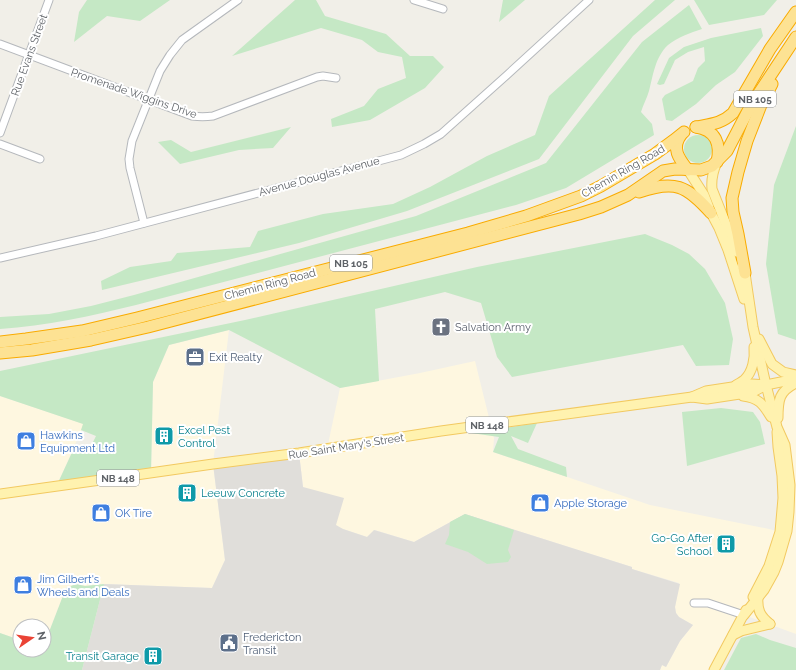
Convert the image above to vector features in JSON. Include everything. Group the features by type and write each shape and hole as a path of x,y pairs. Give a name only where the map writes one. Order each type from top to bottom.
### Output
{"highway":[{"name":"NB 105","path":"696,127 719,122 734,113 770,49 796,12"},
{"name":"NB 105","path":"717,162 727,151 751,105 796,37"},
{"path":"745,273 733,212 732,198 746,141 761,105 796,41"},
{"path":"696,127 709,131 714,136 718,143 719,149 717,162 707,169 688,170 680,160 677,150 677,142 684,132 690,128 696,127"},
{"name":"Chemin Ring Road","path":"0,342 82,331 137,318 468,233 526,216 581,196 601,186 655,154 684,132"},
{"name":"Chemin Ring Road","path":"0,353 32,350 84,341 148,327 579,214 601,207 628,195 663,171 675,169 688,170"},
{"path":"628,195 666,185 680,187 691,193 711,213"}],"main road":[{"path":"717,162 713,173 712,188 745,273 755,352 752,368 745,380 734,391 763,404 777,427 785,445 790,485 787,531 778,562 768,584 744,615"},
{"path":"688,170 704,195 728,250 753,328 777,427"},
{"path":"753,328 772,364 784,372 796,374"},
{"name":"Rue Saint Mary's Street","path":"0,494 692,397 706,391 734,391 752,384 766,385 796,379"},
{"path":"714,670 769,566 780,532 783,498 778,448 778,407 781,395 789,387 796,383"},
{"path":"790,485 796,494"},
{"path":"789,512 796,505"},
{"path":"733,635 741,631 770,624 763,619 759,612 758,597"}],"street":[{"name":"Rue Evans Street","path":"0,133 49,0"},
{"path":"144,223 129,159 132,142 160,71 182,40 238,0"},
{"path":"414,0 443,9"},
{"name":"Avenue Douglas Avenue","path":"0,258 96,236 401,155 441,134 508,75 589,0"},
{"name":"Promenade Wiggins Drive","path":"0,44 192,116 213,116 317,77 322,76 336,78"},
{"path":"0,144 40,159"},
{"path":"694,603 708,603 744,615"}],"shaded area":[{"path":"229,330 213,464 225,560 212,588 104,584 85,586 76,584 66,588 52,624 52,618 12,618 12,637 0,633 0,396 84,424 57,486 151,473 153,382 169,345"},
{"path":"475,361 494,438 493,452 650,505 780,532 783,547 777,427 781,395 796,383 796,634 744,615 714,670 660,670 662,665 666,667 680,641 693,625 679,617 676,613 675,607 679,583 465,514 414,542 375,530 367,537 336,526 303,487 299,453 327,449 340,388"},
{"path":"299,453 303,487 344,498 336,525 343,529 367,537 374,530 414,542 465,514 632,567 632,569 680,584 675,607 676,613 679,617 693,625 680,641 666,667 662,665 660,670 82,670 104,584 212,588 225,560 213,464"}],"green space":[{"path":"87,0 170,0 140,21 107,16 74,42 79,12"},
{"path":"295,0 316,0 325,16 386,34 410,56 433,56 444,67 425,88 370,120 332,127 331,119 364,106 378,89 406,78 402,57 378,52 362,40 321,28 232,56"},
{"path":"503,0 525,0 499,22"},
{"path":"655,0 675,0 633,36 539,159 407,211 299,243 102,290 101,281 130,267 171,261 177,253 250,247 258,231 323,214 393,204 430,187 487,156 535,135 549,96"},
{"path":"694,0 777,0 764,15 709,25"},
{"path":"689,5 702,29 672,42 660,55 657,61 648,94 641,112 652,124 654,135 566,188 516,205 136,305 34,326 0,329 0,317 49,314 91,306 416,216 546,163 642,42"},
{"path":"761,28 763,36 735,72 716,85 696,104 672,121 666,120 662,99 665,95 693,81 698,68 705,61 704,47 688,52 675,60 664,84 657,84 669,58 684,47 711,38"},
{"path":"796,126 796,340 778,334 766,264 774,185"},
{"path":"291,127 273,148 239,150 180,164 158,142 171,140 191,152"},
{"path":"698,135 708,139 712,149 708,159 698,163 688,159 684,149 688,139"},
{"path":"645,234 689,254 705,269 725,303 733,339 729,365 696,366 683,345 512,377 497,357 481,303 445,292 375,309 379,381 340,388 229,330 169,345 153,382 151,473 56,487 75,446 89,450 96,436 81,430 83,424 0,396 0,371 245,320 477,267"},
{"path":"721,408 753,412 760,422 765,444 687,466 682,412"},
{"path":"537,423 528,443 511,436 518,449 566,467 567,477 493,452 499,437 471,433"},
{"path":"465,514 514,530 508,550 511,557 508,562 487,564 468,552 445,544 449,535 450,522"},
{"path":"76,584 85,586 104,584 82,670 0,670 0,633 12,637 12,658 52,658 52,624 66,588"},
{"path":"756,634 796,648 796,670 724,670 741,638"}],"place":[{"name":"Salvation Army","path":"441,327"},
{"name":"Exit Realty","path":"195,357"},
{"name":"Excel Pest Control","path":"164,436"},
{"name":"Hawkins Equipment Ltd","path":"26,441"},
{"name":"Leeuw Concrete","path":"187,493"},
{"name":"Apple Storage","path":"540,503"},
{"name":"OK Tire","path":"101,513"},
{"name":"Go-Go After School","path":"726,544"},
{"name":"Jim Gilbert's Wheels and Deals","path":"23,585"},
{"name":"Fredericton Transit","path":"229,643"},
{"name":"Transit Garage","path":"153,656"}]}
